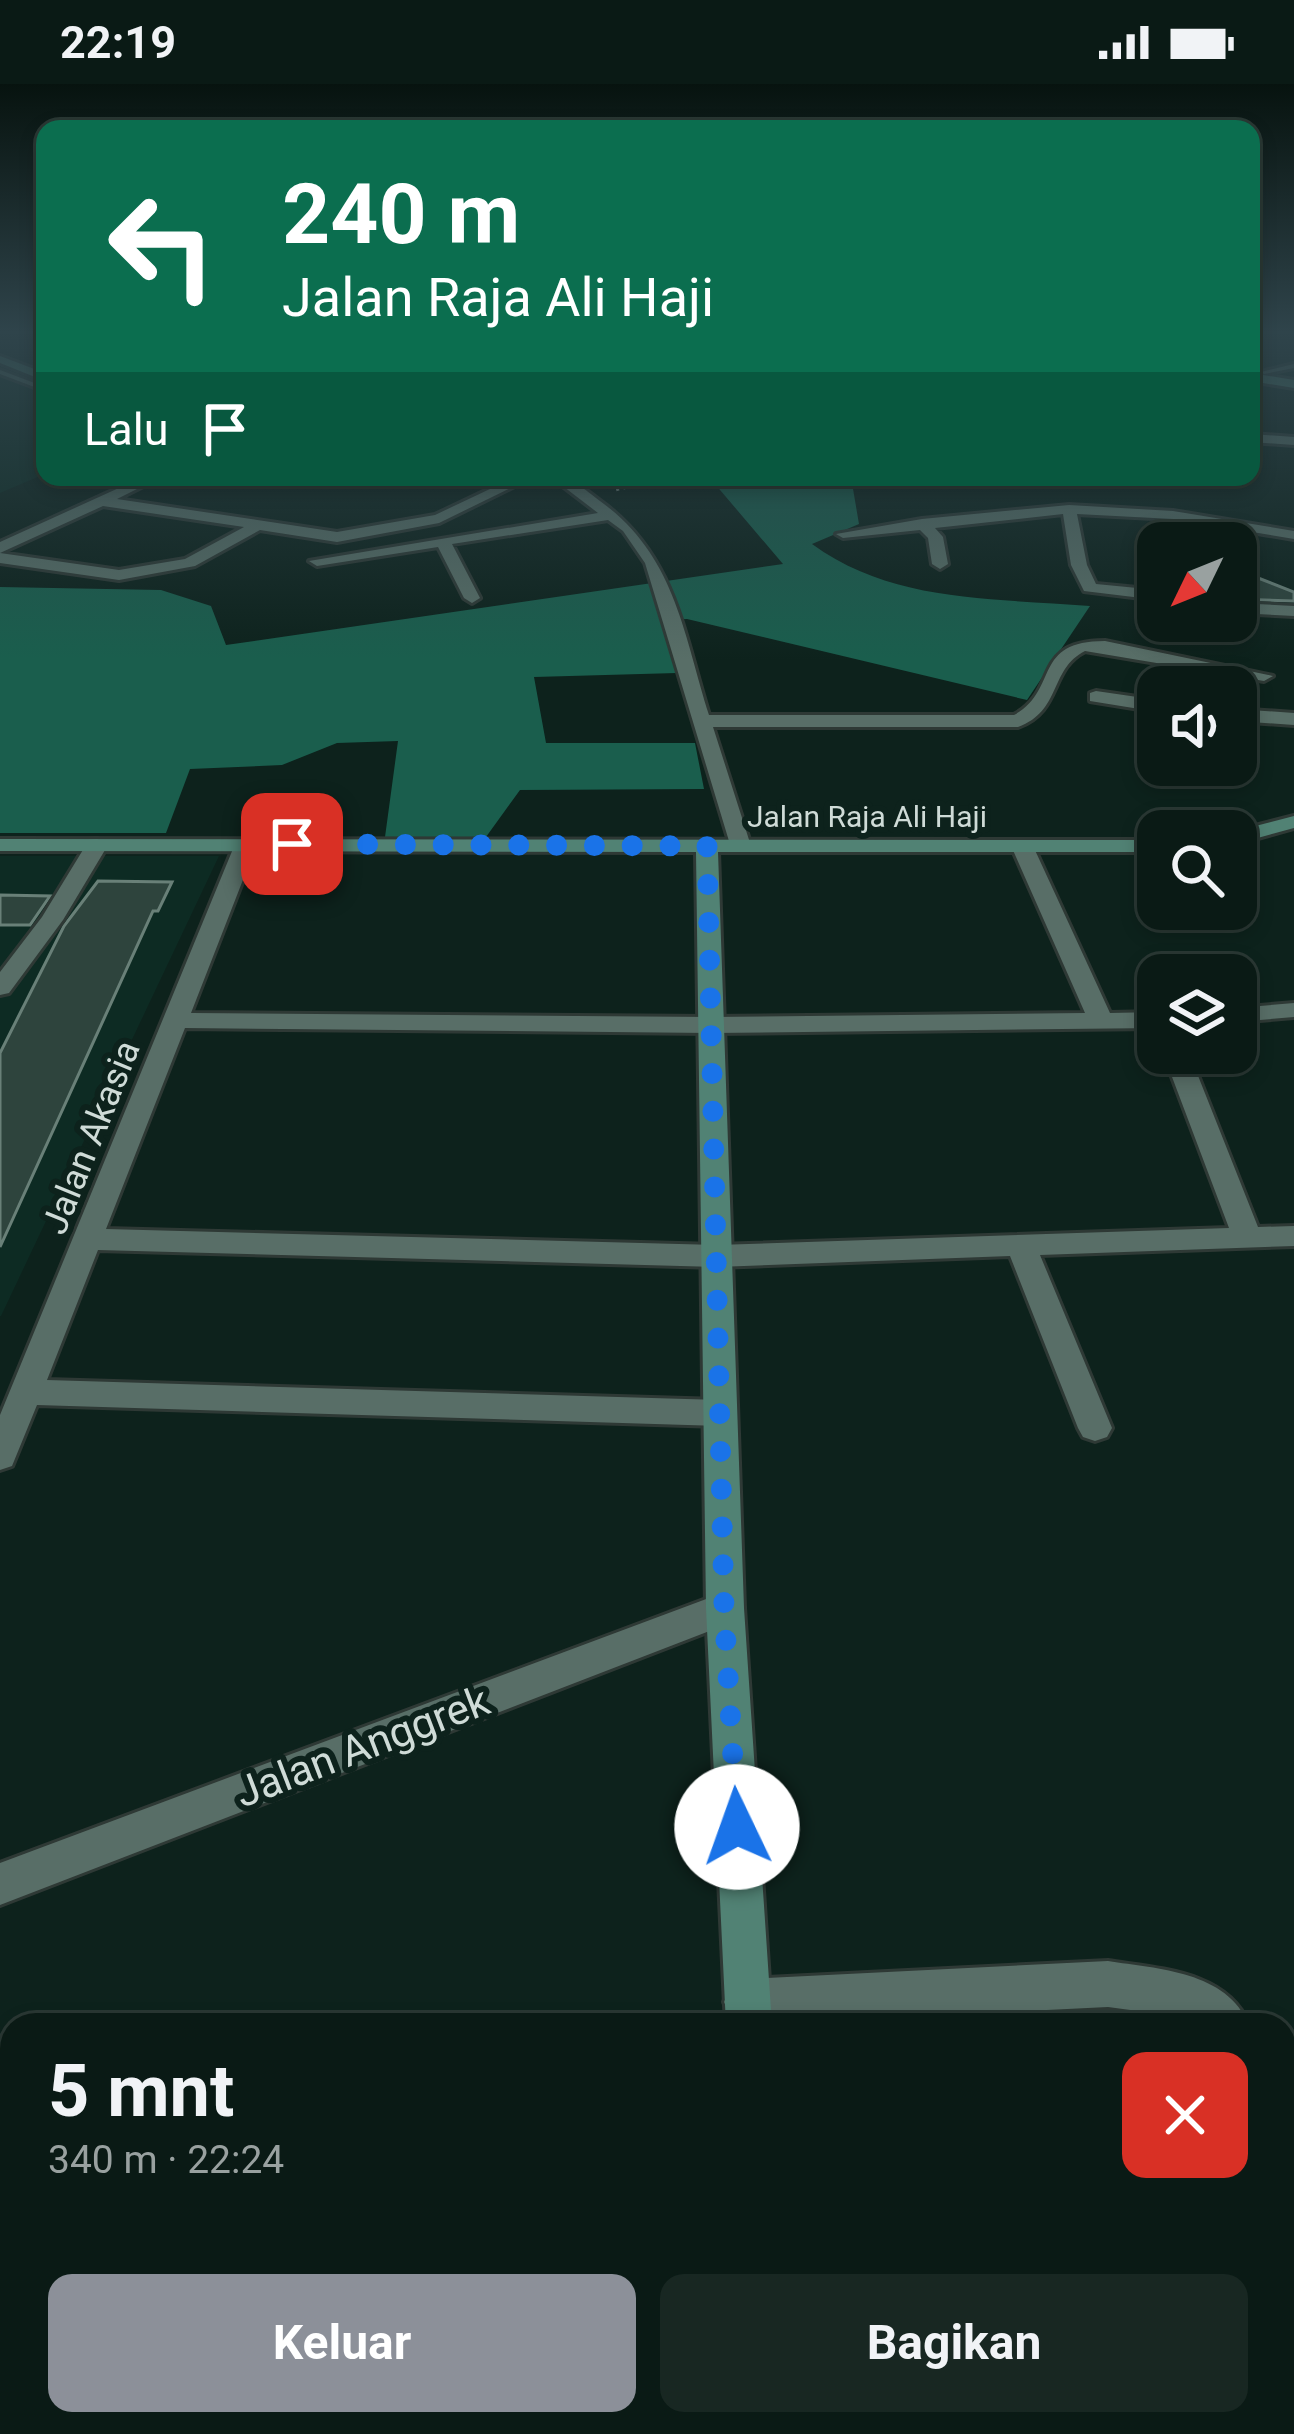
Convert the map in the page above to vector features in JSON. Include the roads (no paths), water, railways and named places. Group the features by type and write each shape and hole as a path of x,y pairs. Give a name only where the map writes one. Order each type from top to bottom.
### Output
{"street":[{"path":"0,548 134,486"},
{"path":"100,501 254,528 351,536 439,519 507,486"},
{"path":"569,486 612,515 645,547 652,563 701,721 724,846 712,1025 724,1608 748,2013"},
{"path":"1069,508 1079,565 1090,588 1137,593"},
{"path":"843,534 1069,508 1173,515 1294,535"},
{"path":"317,561 612,515"},
{"path":"922,523 935,537 940,564"},
{"path":"0,558 119,575 189,563 254,528"},
{"path":"443,542 472,598"},
{"path":"1257,609 1294,611"},
{"path":"701,721 1018,722 1036,711 1047,678 1062,656 1082,646 1264,676"},
{"path":"1096,697 1137,703"},
{"path":"1257,716 1294,719"},
{"path":"1257,832 1294,822"},
{"path":"0,988 52,920 98,844"},
{"name":"Jalan Akasia","path":"0,1456 245,844"},
{"name":"Jalan Raja Ali Haji","path":"0,845 1137,846"},
{"path":"1024,848 1101,1021"},
{"path":"1257,1013 1294,1010"},
{"path":"176,1019 712,1025 1137,1020"},
{"path":"1184,1074 1248,1240"},
{"path":"89,1239 717,1256 1291,1240"},
{"path":"1021,1246 1095,1428"},
{"path":"26,1392 720,1413"},
{"name":"Jalan Anggrek","path":"0,1884 724,1608"},
{"path":"760,2013 1108,1984 1184,1995 1209,2013"}]}
